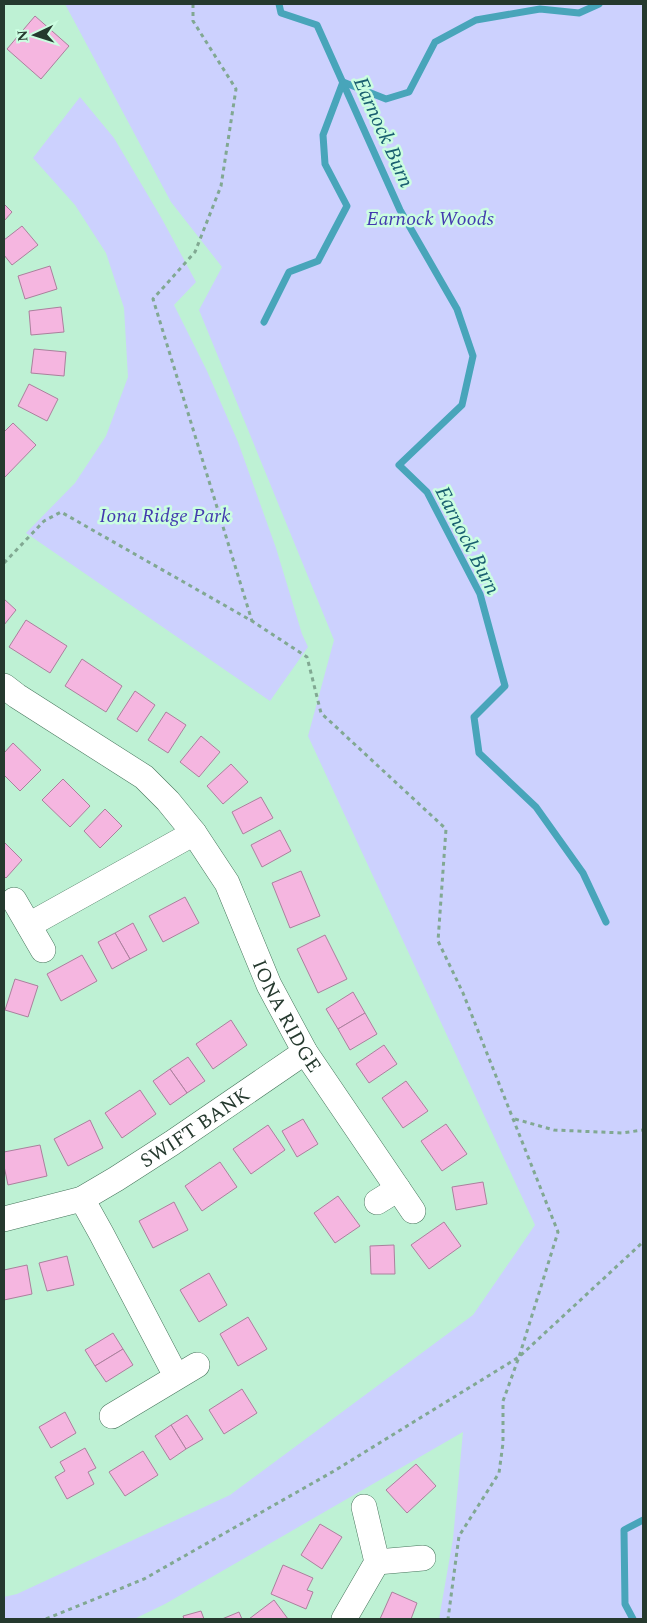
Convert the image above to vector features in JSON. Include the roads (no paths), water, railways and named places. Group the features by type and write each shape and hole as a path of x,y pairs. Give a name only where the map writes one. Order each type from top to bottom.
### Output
{"street":[{"name":"IONA RIDGE","path":"4,686 144,777 168,801 194,833 227,883 269,985 305,1052 413,1211"},
{"path":"29,925 194,833"},
{"path":"14,900 43,950"},
{"name":"SWIFT BANK","path":"4,1219 82,1199 172,1143 305,1052"},
{"path":"377,1202 398,1189"},
{"path":"82,1199 186,1370 112,1416"},
{"path":"344,1619 377,1562 364,1507"},
{"path":"377,1562 423,1558"}],"waterway":[{"name":"Earnock Burn","path":"279,4 281,13 317,25 400,210 457,309 473,356 462,405 399,465 427,492 480,594 505,686 474,717 479,753 536,807 583,873 606,922"},
{"path":"264,322 289,272 318,261 347,206 325,164 323,135 343,82 386,99 409,92 435,42 476,20 540,9 579,13 599,4"},
{"name":"Earnock Burn","path":"633,1619 625,1604 624,1530 643,1520"}],"park label":[{"name":"Earnock Woods","path":"430,218"},
{"name":"Iona Ridge Park","path":"165,515"}]}
